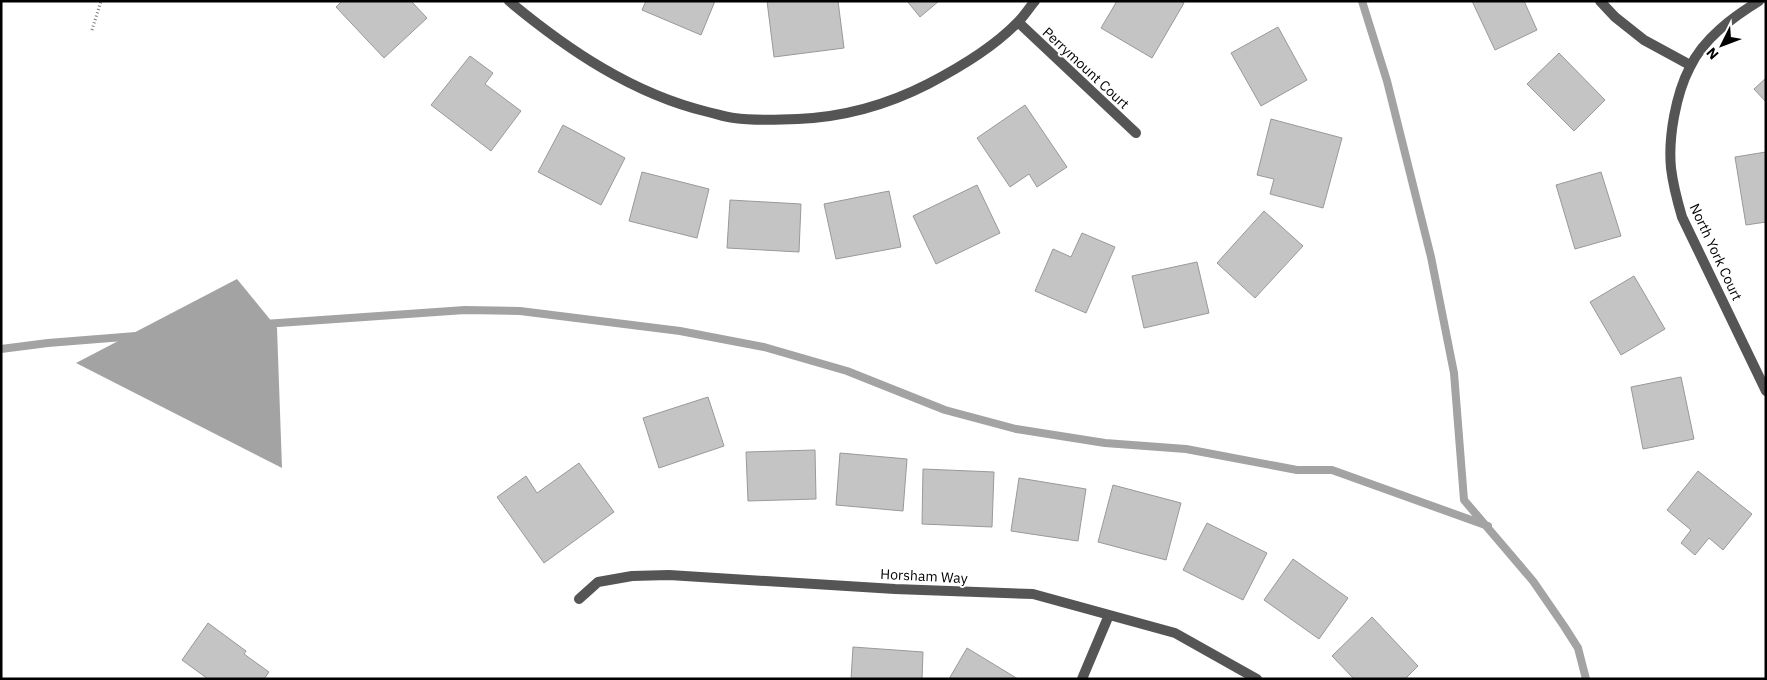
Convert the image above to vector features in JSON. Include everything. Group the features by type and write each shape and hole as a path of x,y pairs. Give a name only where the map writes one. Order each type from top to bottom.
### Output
{"street":[{"path":"509,1 560,41 608,72 658,96 695,109 733,118 770,120 847,114 881,105 912,92 961,67 1018,22 1034,1"},
{"path":"1600,1 1615,18 1644,40 1690,65"},
{"name":"North York Court","path":"1759,1 1736,16 1715,35 1690,65 1678,100 1670,142 1674,190 1682,216 1766,391"},
{"name":"Perrymount Court","path":"1018,22 1136,133"},
{"name":"Horsham Way","path":"578,600 598,582 632,576 669,575 885,588 1033,594 1175,632 1258,679"},
{"path":"1082,679 1109,615"}],"path":[{"path":"92,30 101,1"}],"shaded area":[{"path":"237,279 277,328 282,468 76,363"}],"building":[{"path":"342,1 411,1 427,18 384,58 336,7"},
{"path":"646,1 715,1 701,35 642,10"},
{"path":"767,1 838,1 844,48 774,57"},
{"path":"907,1 939,1 920,17"},
{"path":"1117,1 1180,1 1184,3 1152,58 1101,28"},
{"path":"1472,1 1524,1 1537,30 1495,50"},
{"path":"1278,27 1307,80 1261,106 1231,53"},
{"path":"1559,53 1605,100 1574,131 1527,84"},
{"path":"470,56 493,73 485,84 521,111 491,151 431,105"},
{"path":"1766,78 1766,102 1754,89"},
{"path":"1025,105 1067,167 1037,187 1029,174 1010,187 977,138"},
{"path":"1271,119 1342,138 1323,208 1270,194 1274,179 1257,175"},
{"path":"563,125 625,158 601,205 538,172"},
{"path":"1766,152 1766,222 1746,225 1735,157"},
{"path":"642,172 709,189 697,238 629,221"},
{"path":"1601,172 1621,236 1575,249 1556,185"},
{"path":"977,185 1000,233 936,264 913,216"},
{"path":"889,191 901,247 836,259 824,204"},
{"path":"730,200 801,204 799,252 727,248"},
{"path":"1264,211 1303,246 1255,298 1217,263"},
{"path":"1082,233 1115,247 1086,313 1035,291 1053,249 1071,257"},
{"path":"1197,262 1209,313 1144,328 1132,276"},
{"path":"1634,276 1665,329 1621,355 1590,302"},
{"path":"1681,377 1694,439 1643,449 1631,387"},
{"path":"708,397 724,446 659,468 643,418"},
{"path":"815,450 816,499 748,501 746,452"},
{"path":"840,453 907,459 903,511 836,505"},
{"path":"579,463 614,512 544,563 497,497 526,476 537,493"},
{"path":"923,469 994,472 992,527 922,524"},
{"path":"1698,471 1752,514 1723,550 1709,538 1695,555 1681,543 1691,530 1667,510"},
{"path":"1019,478 1086,489 1078,541 1011,531"},
{"path":"1113,485 1181,503 1166,560 1098,542"},
{"path":"1207,523 1267,553 1243,600 1183,570"},
{"path":"1293,559 1348,598 1319,639 1264,600"},
{"path":"1372,617 1418,666 1405,679 1354,679 1332,656"},
{"path":"208,623 246,651 244,654 269,672 264,679 208,679 182,660"},
{"path":"853,647 923,652 922,679 851,679"},
{"path":"967,648 1018,679 949,679"}],"waterway":[{"path":"1362,1 1387,81 1431,257 1454,373 1464,500 1533,581 1564,626 1578,648 1586,679"},
{"path":"264,324 465,310 520,311 680,331 764,347 847,371 945,410 1016,429 1105,443 1186,449 1297,470 1332,470 1488,526"},
{"path":"1,349 136,336"}]}
